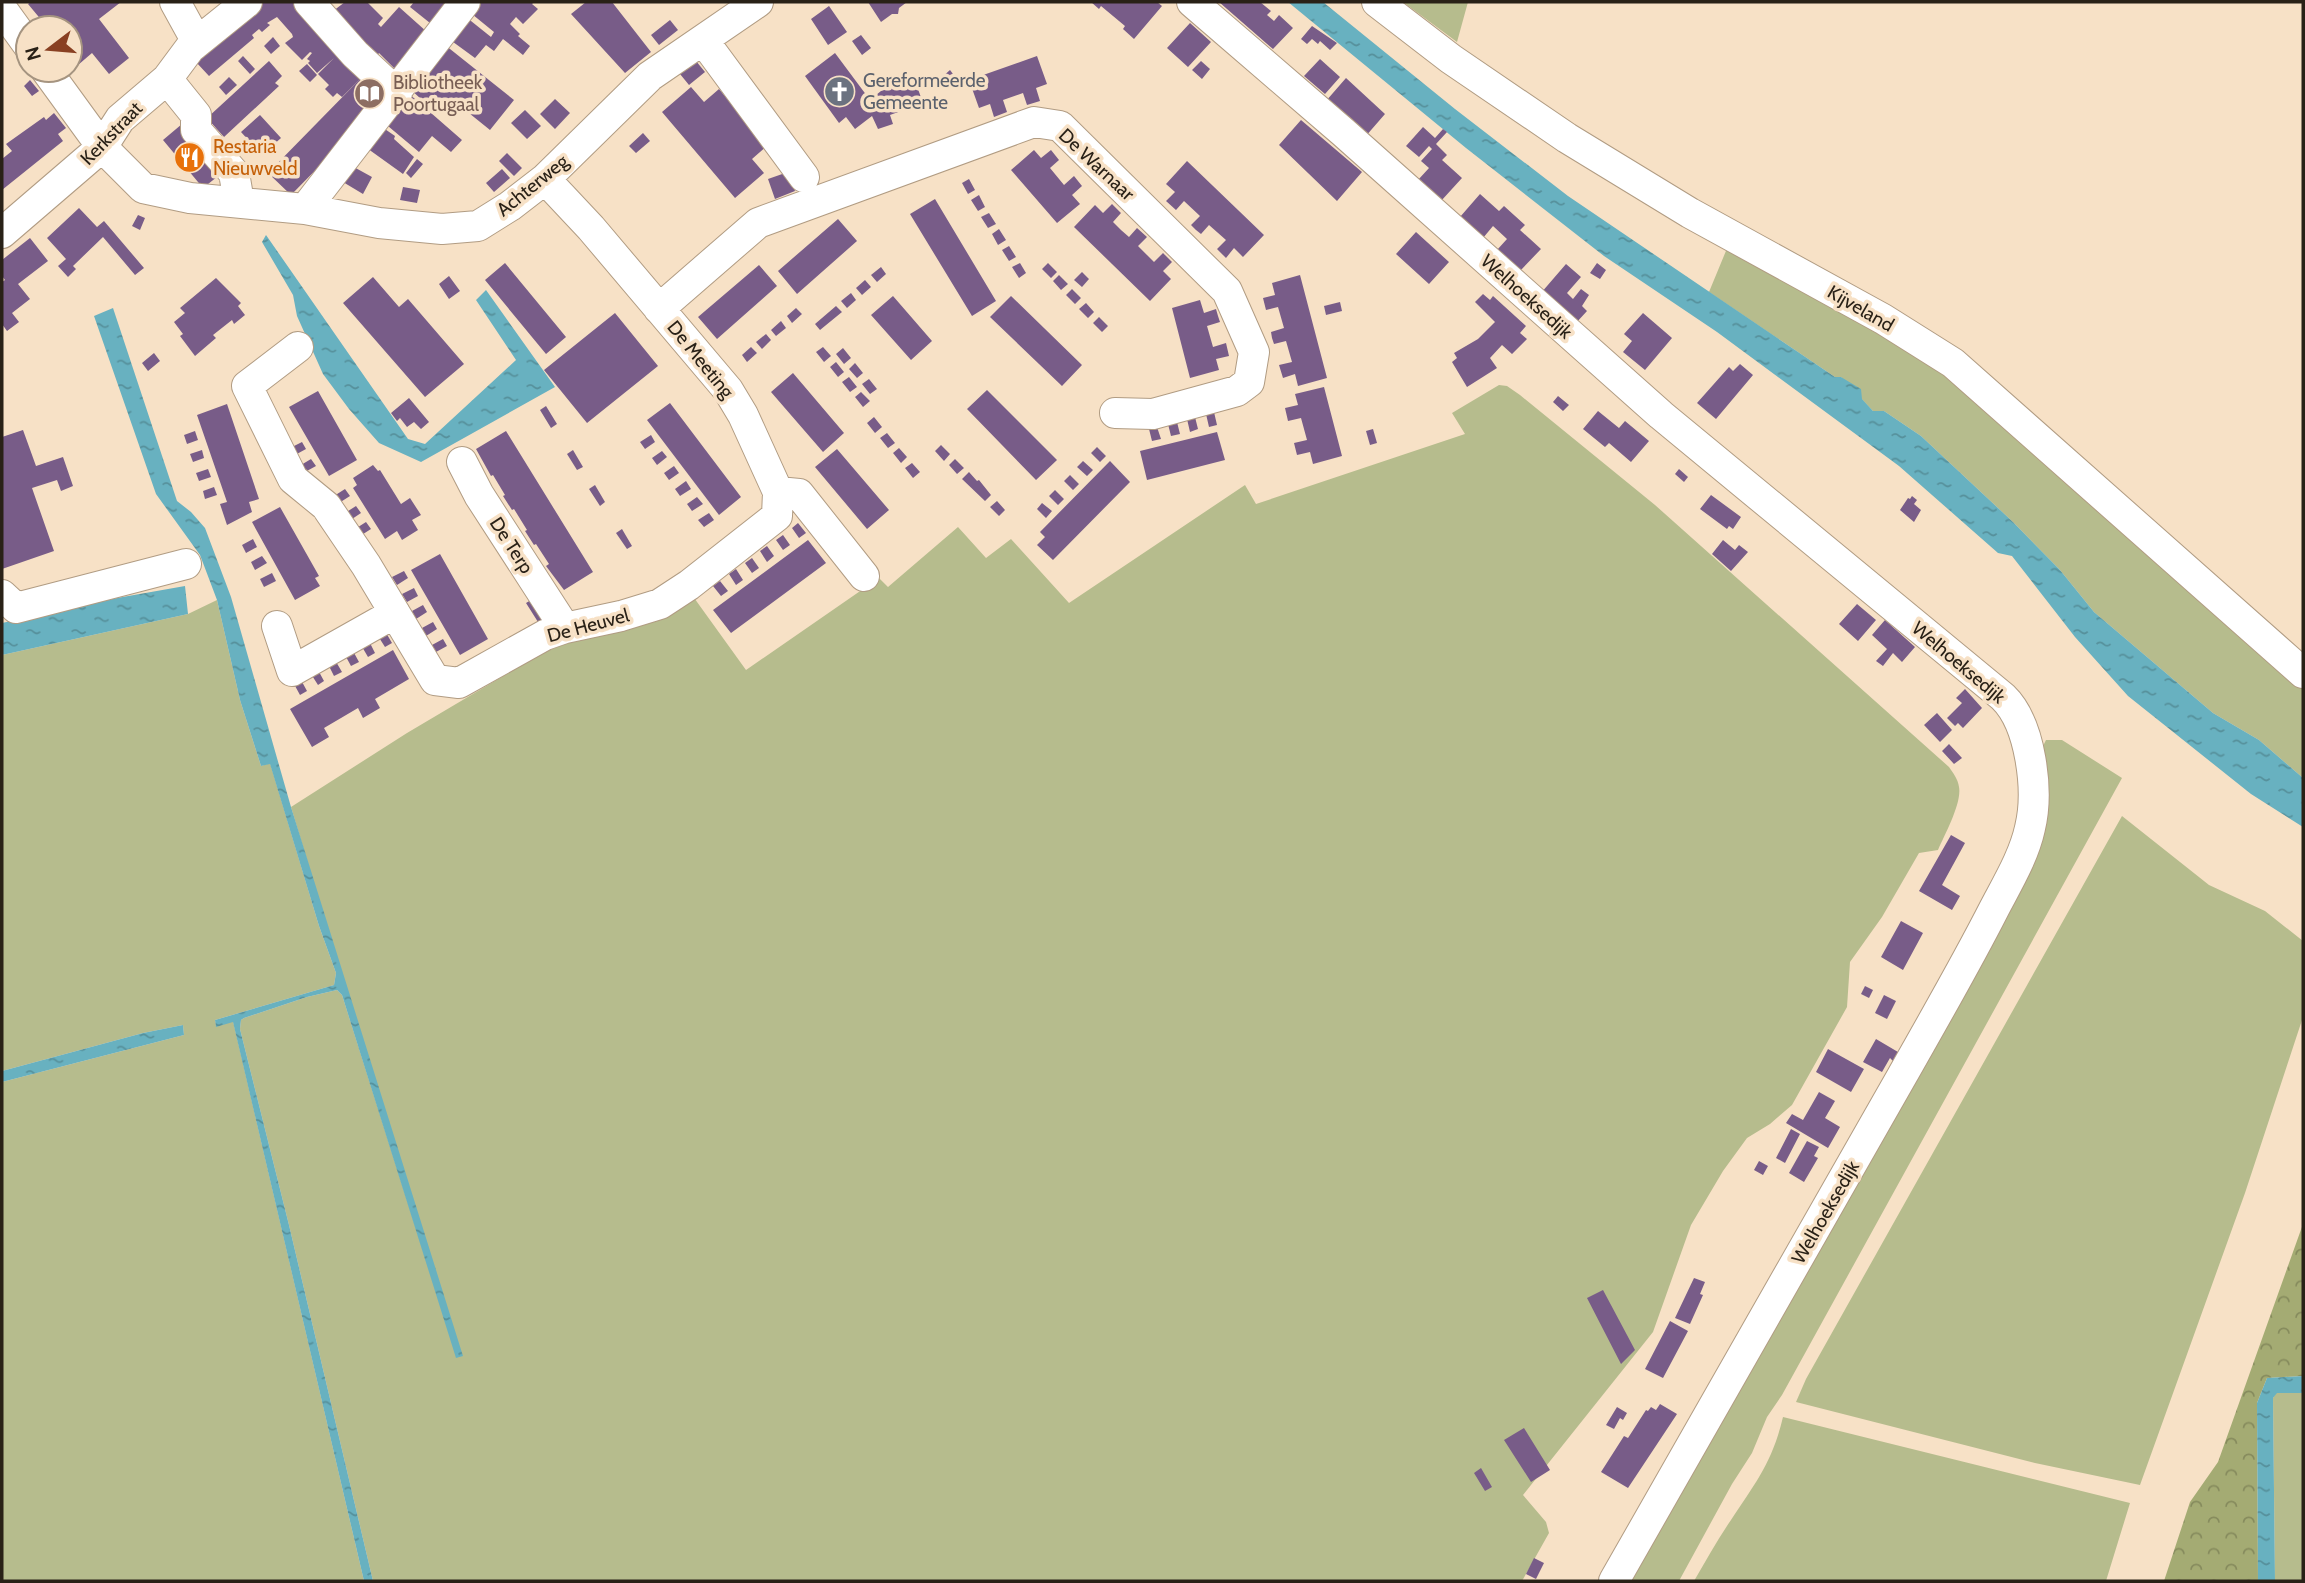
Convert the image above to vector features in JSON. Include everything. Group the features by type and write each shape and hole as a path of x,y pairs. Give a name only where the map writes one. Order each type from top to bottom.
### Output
{"street":[{"path":"175,2 193,45"},
{"name":"Kerkstraat","path":"2,233 102,147 120,119 167,79 193,45 247,2"},
{"path":"309,2 355,54 397,93"},
{"path":"305,209 465,2"},
{"name":"Achterweg","path":"56,84 102,147 143,188 190,198 305,209 379,223 442,229 478,226 545,179 650,76 758,2"},
{"name":"Welhoeksedijk","path":"1192,2 1343,132 1661,415 2003,697 2010,704 2021,726 2028,749 2033,774 2031,827 2008,882 1921,1042 1614,1581"},
{"name":"Kijveland","path":"1377,2 1451,59 1567,138 1690,213 1883,319 1953,363 2303,673"},
{"path":"2,9 14,26"},
{"path":"703,40 804,177"},
{"path":"167,79 197,115 196,130 234,173 239,202"},
{"name":"De Warnaar","path":"659,309 758,223 1034,122 1060,126 1227,291 1254,352 1249,382 1237,391 1153,414 1115,413"},
{"name":"De Meeting","path":"545,179 591,228 728,390 743,415 778,492"},
{"name":"De Heuvel","path":"298,347 247,386 293,479 326,506 366,565 435,680 458,683 545,635 660,604 689,585 777,516 778,492"},
{"name":"De Terp","path":"462,462 479,495 565,628"},
{"path":"778,492 799,494 863,576"},
{"path":"2,595 16,608 186,564"},
{"path":"277,626 292,671 395,613"}],"green space":[{"path":"1403,2 1468,2 1457,42"},
{"path":"1728,246 1924,360 1991,408 2303,679 2303,778 2259,740 2213,713 2094,612 2060,570 2013,522 1921,436 1884,411 1873,411 1841,377 1835,377 1709,292"},
{"path":"1499,385 1507,386 1520,395 1655,505 1949,767 1959,787 1958,801 1938,850 1919,853 1882,917 1850,962 1847,1007 1792,1105 1770,1124 1747,1138 1723,1171 1691,1225 1653,1332 1523,1495 1546,1522 1549,1533 1522,1581 373,1581 240,1029 241,1020 244,1018 307,997 337,990 342,995 457,1358 291,807 407,733 542,653 692,595 746,670 879,578 888,587 958,527 986,558 1011,539 1069,603 1245,485 1256,504 1465,434 1452,413"},
{"path":"217,600 240,700 261,766 270,763 319,926 336,973 334,985 215,1020 216,1026 233,1021 364,1581 2,1581 2,1082 184,1035 183,1025 2,1071 2,655 188,614"},
{"path":"2046,740 2062,740 2122,778 1782,1395 1767,1417 1752,1453 1679,1581 1629,1581 2000,922 2041,750"},
{"path":"2122,816 2209,885 2265,911 2303,941 2303,1017 2245,1193 2140,1485 2035,1463 1796,1402 1806,1379"},
{"path":"2303,1224 2303,1376 2267,1378 2257,1403 2258,1581 2164,1581 2190,1502 2218,1462"},
{"path":"2276,1393 2303,1393 2303,1581 2275,1581 2273,1398"},
{"path":"1783,1417 2130,1503 2106,1581 1694,1581 1762,1471 1774,1447"}],"water":[{"path":"1288,2 1323,2 1568,196 1835,377 1841,377 1861,389 1862,399 1873,411 1884,411 1921,436 2013,522 2060,570 2094,612 2213,713 2259,740 2303,778 2303,827 2251,794 2128,696 2075,637 2012,556 1998,553 1899,466 1717,332 1604,256 1466,148"},
{"path":"266,235 408,439 425,444 516,360 476,300 486,290 555,387 421,462 379,443 323,374 297,316 293,295 262,242"},
{"path":"113,308 177,501 205,528 231,597 291,807 463,1356 456,1358 342,995 337,990 307,997 244,1018 241,1020 240,1029 373,1581 364,1581 233,1022 216,1027 215,1020 334,985 336,973 270,764 261,766 240,700 217,600 200,555 156,494 94,316"},
{"path":"185,586 188,614 2,655 2,623"},
{"path":"183,1025 184,1035 2,1082 2,1071"},
{"path":"2303,1376 2303,1393 2277,1393 2273,1398 2275,1581 2258,1581 2257,1403 2267,1378"}],"building":[{"path":"121,2 99,19 129,58 109,74 92,53 84,60 84,14 36,14 28,4"},
{"path":"264,2 297,2 361,78 342,97 337,93 333,97 325,89 329,85 318,74 334,58 317,73 307,59 312,53 302,60 285,43 293,37 277,17 267,23 270,25 262,32 259,29 252,35 254,38 209,76 196,62 211,45"},
{"path":"345,2 367,2 383,18 378,24 381,27 399,7 427,32 395,69 379,53 377,56 333,11"},
{"path":"414,2 446,2 430,23 410,7"},
{"path":"474,2 534,2 532,4 538,9 523,24 516,17 510,24 520,34 518,36 530,46 523,55 503,39 494,51 486,45 475,58 449,39 466,17 491,37 494,32 467,10"},
{"path":"586,2 612,2 651,52 625,73 571,14"},
{"path":"868,2 907,2 899,8 898,14 892,14 881,22"},
{"path":"1091,2 1157,2 1162,6 1134,39 1123,29 1125,26 1101,6 1099,9"},
{"path":"1219,2 1260,2 1271,11 1267,15 1274,21 1279,15 1293,28 1273,49"},
{"path":"829,6 847,32 828,45 811,19"},
{"path":"670,20 678,30 659,45 651,35"},
{"path":"1190,23 1211,42 1188,67 1167,48"},
{"path":"1312,26 1337,43 1330,50 1320,41 1318,44 1312,39 1307,44 1301,39"},
{"path":"861,35 871,48 862,55 852,41"},
{"path":"273,37 280,46 271,54 264,46"},
{"path":"445,45 514,100 490,130 459,105 452,113 441,102 434,111 409,88"},
{"name":"Gereformeerde Gemeente","path":"835,53 870,100 881,91 914,78 923,103 890,115 893,124 878,129 872,116 855,129 846,117 839,123 805,76"},
{"path":"243,56 255,69 250,74 238,61"},
{"path":"1037,56 1047,84 1036,88 1040,101 1027,105 1023,93 1003,100 1007,112 994,117 990,104 979,108 969,80"},
{"path":"1320,59 1340,77 1325,94 1304,76"},
{"path":"269,61 282,76 275,83 279,86 224,137 207,118"},
{"path":"696,61 705,72 689,85 680,74"},
{"path":"1201,61 1210,69 1202,79 1192,70"},
{"path":"307,64 317,75 310,82 299,71"},
{"path":"950,70 956,78 946,86 940,79"},
{"path":"366,73 385,91 353,132 291,195 268,173"},
{"path":"229,77 237,85 226,95 219,87"},
{"path":"1346,78 1385,114 1365,137 1326,101"},
{"path":"33,84 39,91 32,96 24,86"},
{"path":"691,87 704,102 719,89 767,146 752,159 764,173 735,198 662,112"},
{"path":"407,92 462,140 451,152 432,136 419,152 382,121"},
{"path":"555,99 570,113 555,129 540,114"},
{"path":"525,110 541,126 527,139 511,123"},
{"path":"54,113 66,128 58,134 63,141 2,190 2,159 12,151 6,144"},
{"path":"260,115 281,138 262,155 241,132"},
{"path":"1301,120 1362,172 1337,201 1279,145"},
{"path":"182,124 222,173 203,188 163,140"},
{"path":"379,125 395,136 394,139 414,157 403,174 364,146"},
{"path":"1423,127 1435,138 1443,129 1447,132 1436,144 1447,155 1442,160 1462,178 1441,201 1418,180 1429,168 1421,161 1432,149 1429,146 1419,157 1406,146"},
{"path":"643,133 650,141 636,153 629,146"},
{"path":"1034,150 1041,158 1051,150 1059,160 1050,168 1064,185 1074,176 1082,186 1072,195 1080,204 1057,223 1011,170"},
{"path":"507,153 522,168 514,176 499,161"},
{"path":"417,159 423,164 411,178 406,173"},
{"path":"1187,161 1264,235 1243,257 1234,248 1226,258 1217,249 1226,240 1209,225 1201,234 1196,230 1191,225 1200,216 1184,201 1176,210 1166,201 1175,192 1166,184"},
{"path":"352,166 372,177 363,194 343,182"},
{"path":"502,169 510,178 494,192 486,183"},
{"path":"788,172 795,191 775,199 768,179"},
{"path":"969,179 975,190 968,194 962,183"},
{"path":"403,187 420,190 417,203 400,200"},
{"path":"1480,194 1499,211 1504,206 1525,225 1520,230 1541,249 1520,271 1497,250 1507,239 1493,226 1483,238 1460,217"},
{"path":"979,195 985,207 978,211 971,200"},
{"path":"935,199 996,301 972,316 910,214"},
{"path":"1112,204 1121,213 1113,222 1129,237 1137,228 1147,237 1138,246 1154,262 1163,253 1172,262 1163,271 1171,279 1150,301 1074,227 1095,205 1103,213"},
{"path":"79,208 97,227 104,221 144,268 135,275 103,237 73,266 76,269 68,277 58,266 66,259 47,238"},
{"path":"989,213 996,224 988,228 981,217"},
{"path":"138,215 145,218 140,230 132,226"},
{"path":"838,219 857,241 797,294 778,271"},
{"path":"999,229 1006,240 998,245 992,234"},
{"path":"1416,232 1449,262 1429,284 1396,254"},
{"path":"30,238 48,261 18,284 30,299 12,313 19,322 7,331 2,324 2,282 5,280 2,276 2,260"},
{"path":"1009,246 1016,257 1009,261 1002,250"},
{"path":"505,263 566,337 546,354 485,280"},
{"path":"1020,263 1026,273 1019,278 1012,267"},
{"path":"1048,263 1057,272 1051,278 1042,269"},
{"path":"1597,263 1606,270 1600,279 1590,273"},
{"path":"1566,264 1581,277 1567,293 1573,299 1581,289 1589,295 1582,306 1587,311 1576,323 1541,293"},
{"path":"759,265 777,286 717,339 698,317"},
{"path":"881,267 886,274 877,282 871,275"},
{"path":"1082,272 1089,279 1082,287 1074,280"},
{"path":"1059,275 1068,284 1061,290 1053,281"},
{"path":"1300,275 1327,378 1298,386 1295,374 1283,378 1279,365 1292,362 1286,341 1274,344 1271,332 1284,328 1278,307 1266,310 1263,298 1275,295 1272,283"},
{"path":"449,276 460,291 449,299 439,284"},
{"path":"373,277 399,307 408,299 464,364 425,397 343,303"},
{"path":"216,278 241,303 238,306 245,315 234,324 232,320 213,335 216,338 195,356 180,336 183,334 174,322 185,313 180,308"},
{"path":"865,280 871,287 862,295 856,288"},
{"path":"1072,289 1081,298 1075,304 1066,295"},
{"path":"851,293 856,300 847,308 841,301"},
{"path":"1483,294 1490,300 1493,296 1526,326 1520,333 1527,339 1512,354 1502,345 1490,358 1497,368 1467,387 1452,362 1457,358 1454,353 1478,339 1495,322 1475,302"},
{"path":"893,296 932,341 911,360 871,315"},
{"path":"1011,296 1082,365 1062,386 990,317"},
{"path":"1200,300 1204,313 1216,309 1220,322 1207,326 1213,347 1226,343 1229,356 1216,359 1219,370 1190,378 1172,308"},
{"path":"1340,302 1342,311 1326,315 1324,306"},
{"path":"1086,303 1094,312 1088,318 1079,309"},
{"path":"836,306 842,312 820,330 815,324"},
{"path":"796,308 802,314 792,323 787,316"},
{"path":"615,313 658,366 587,423 544,370"},
{"path":"1643,313 1672,338 1645,370 1623,352 1632,341 1624,334"},
{"path":"1099,317 1108,326 1102,332 1093,323"},
{"path":"781,321 786,328 776,336 771,330"},
{"path":"766,334 771,340 762,349 756,342"},
{"path":"751,347 757,353 747,362 742,355"},
{"path":"823,347 831,356 824,362 816,352"},
{"path":"843,348 851,358 844,364 836,354"},
{"path":"154,353 160,361 148,371 142,363"},
{"path":"836,362 844,372 838,377 830,367"},
{"path":"855,363 863,373 857,378 849,369"},
{"path":"1740,364 1753,375 1716,419 1697,403 1729,367 1733,371"},
{"path":"793,373 844,433 823,452 771,392"},
{"path":"849,377 857,387 850,392 842,382"},
{"path":"869,379 877,389 870,394 862,384"},
{"path":"1324,387 1342,456 1313,464 1310,452 1297,455 1294,443 1307,440 1301,418 1288,421 1285,408 1298,405 1295,394"},
{"path":"987,390 1057,460 1036,480 967,409"},
{"path":"318,391 357,460 329,476 289,407"},
{"path":"861,392 870,401 863,407 855,397"},
{"path":"1558,396 1569,405 1563,411 1553,402"},
{"path":"409,398 429,422 421,429 414,422 407,427 400,418 397,421 391,413"},
{"path":"670,403 741,497 719,515 647,420"},
{"path":"227,404 259,499 249,502 252,512 227,525 220,504 227,502 197,415"},
{"path":"546,406 557,424 551,428 540,410"},
{"path":"1598,411 1619,428 1625,421 1649,441 1631,462 1609,443 1605,447 1583,429"},
{"path":"1214,412 1217,425 1209,427 1206,414"},
{"path":"874,417 882,427 875,433 867,423"},
{"path":"1195,417 1198,429 1190,432 1187,419"},
{"path":"1177,422 1180,434 1171,436 1168,424"},
{"path":"1157,427 1161,439 1152,441 1149,429"},
{"path":"1373,429 1377,443 1370,445 1366,431"},
{"path":"23,430 36,466 63,457 73,486 61,491 57,480 32,488 54,551 2,569 2,437"},
{"path":"195,431 198,440 187,444 184,435"},
{"path":"506,431 593,572 564,590 546,566 549,564 525,531 527,530 503,496 505,495 476,449"},
{"path":"1217,432 1225,460 1147,480 1140,451"},
{"path":"887,433 895,443 888,448 880,438"},
{"path":"651,435 655,442 645,449 640,442"},
{"path":"302,442 306,449 295,455 290,448"},
{"path":"941,445 950,454 944,461 935,451"},
{"path":"1097,447 1106,456 1100,462 1091,453"},
{"path":"899,448 907,457 901,463 893,453"},
{"path":"837,449 889,510 867,529 815,467"},
{"path":"202,450 204,458 193,462 190,454"},
{"path":"573,450 583,467 577,470 567,454"},
{"path":"662,451 667,457 657,465 652,458"},
{"path":"311,459 316,466 305,472 301,465"},
{"path":"955,459 964,468 957,474 949,465"},
{"path":"1083,461 1093,470 1087,476 1077,467"},
{"path":"1110,461 1130,482 1053,560 1037,545 1045,537 1040,532"},
{"path":"912,463 920,472 913,478 905,468"},
{"path":"373,465 380,470 401,504 410,498 421,515 412,520 418,530 402,540 397,531 385,539 353,488 357,485 353,478"},
{"path":"674,466 679,473 669,480 664,473"},
{"path":"208,469 211,477 199,481 196,473"},
{"path":"1679,469 1688,477 1684,482 1675,474"},
{"path":"969,472 991,495 985,501 962,479"},
{"path":"1070,475 1079,484 1073,490 1064,481"},
{"path":"686,481 691,489 680,496 675,489"},
{"path":"595,485 605,502 600,506 589,489"},
{"path":"214,487 217,495 205,499 203,491"},
{"path":"345,489 350,496 339,503 334,496"},
{"path":"1055,490 1064,499 1058,505 1049,496"},
{"path":"1711,495 1741,517 1733,529 1729,526 1727,529 1700,509"},
{"path":"1912,496 1917,500 1914,504 1921,510 1914,522 1900,510"},
{"path":"697,497 703,504 692,511 687,504"},
{"path":"997,501 1005,510 999,516 990,507"},
{"path":"1042,503 1052,511 1046,518 1037,509"},
{"path":"356,506 361,513 349,521 345,513"},
{"path":"280,507 319,576 315,578 320,586 295,600 252,522"},
{"path":"709,513 714,520 704,527 698,520"},
{"path":"366,522 371,529 360,536 355,529"},
{"path":"798,523 806,533 799,538 792,528"},
{"path":"622,529 632,546 627,549 616,533"},
{"path":"783,535 790,545 783,550 776,540"},
{"path":"253,539 257,547 246,553 242,545"},
{"path":"808,540 826,563 731,633 713,610"},
{"path":"1723,540 1735,550 1739,545 1748,552 1731,571 1712,554"},
{"path":"767,546 774,556 767,562 760,551"},
{"path":"440,554 488,639 460,655 411,570"},
{"path":"262,556 267,563 255,570 251,562"},
{"path":"752,558 759,568 752,573 745,563"},
{"path":"736,569 743,580 736,585 729,574"},
{"path":"404,571 408,578 397,585 392,577"},
{"path":"272,573 276,581 264,587 260,579"},
{"path":"720,581 728,591 721,596 713,586"},
{"path":"414,588 418,596 407,602 402,594"},
{"path":"538,596 549,615 538,622 526,603"},
{"path":"1857,604 1876,620 1858,641 1839,624"},
{"path":"423,605 427,612 416,619 412,611"},
{"path":"1885,620 1915,647 1902,662 1893,653 1883,666 1876,661 1887,649 1872,635"},
{"path":"433,622 437,629 426,636 422,628"},
{"path":"385,631 392,643 385,647 378,636"},
{"path":"443,639 447,646 436,652 432,645"},
{"path":"369,641 375,653 368,657 361,645"},
{"path":"393,650 409,679 375,699 380,708 363,718 358,708 324,728 329,737 312,747 290,709"},
{"path":"353,651 359,662 351,666 345,655"},
{"path":"335,660 342,672 334,676 328,664"},
{"path":"318,670 324,681 318,685 311,674"},
{"path":"301,680 307,691 300,695 294,684"},
{"path":"1965,689 1982,708 1963,728 1958,723 1955,726 1947,718 1962,703 1956,698"},
{"path":"1937,713 1952,730 1940,742 1924,725"},
{"path":"1949,744 1962,758 1954,764 1942,751"},
{"path":"1951,835 1965,843 1942,885 1960,896 1952,910 1919,891"},
{"path":"1901,921 1923,933 1903,970 1881,957"},
{"path":"1865,986 1873,990 1869,998 1861,994"},
{"path":"1884,995 1896,1001 1887,1019 1875,1013"},
{"path":"1876,1039 1898,1052 1893,1061 1890,1058 1882,1072 1863,1062"},
{"path":"1828,1049 1864,1069 1851,1092 1816,1072"},
{"path":"1819,1092 1835,1101 1825,1118 1840,1127 1828,1148 1786,1123 1792,1114 1803,1120"},
{"path":"1791,1129 1800,1134 1785,1163 1776,1158"},
{"path":"1807,1141 1819,1147 1814,1156 1818,1158 1804,1182 1789,1173"},
{"path":"1759,1161 1768,1166 1763,1175 1754,1170"},
{"path":"1694,1278 1705,1282 1700,1294 1703,1295 1690,1324 1675,1318"},
{"path":"1603,1290 1635,1350 1621,1364 1587,1298"},
{"path":"1670,1321 1688,1331 1663,1378 1645,1369"},
{"path":"1660,1404 1677,1414 1628,1488 1601,1472 1624,1436 1628,1438 1646,1410 1651,1407 1656,1410"},
{"path":"1617,1407 1627,1413 1623,1420 1620,1418 1614,1429 1606,1425"},
{"path":"1524,1428 1550,1470 1531,1482 1504,1440"},
{"path":"1481,1468 1492,1487 1485,1491 1474,1473"},
{"path":"1534,1558 1544,1563 1536,1579 1526,1574"}],"place":[{"name":"Gereformeerde Gemeente","path":"840,91"},
{"name":"Bibliotheek Poortugaal","path":"370,93"},
{"name":"Restaria Nieuwveld","path":"190,157"}]}
